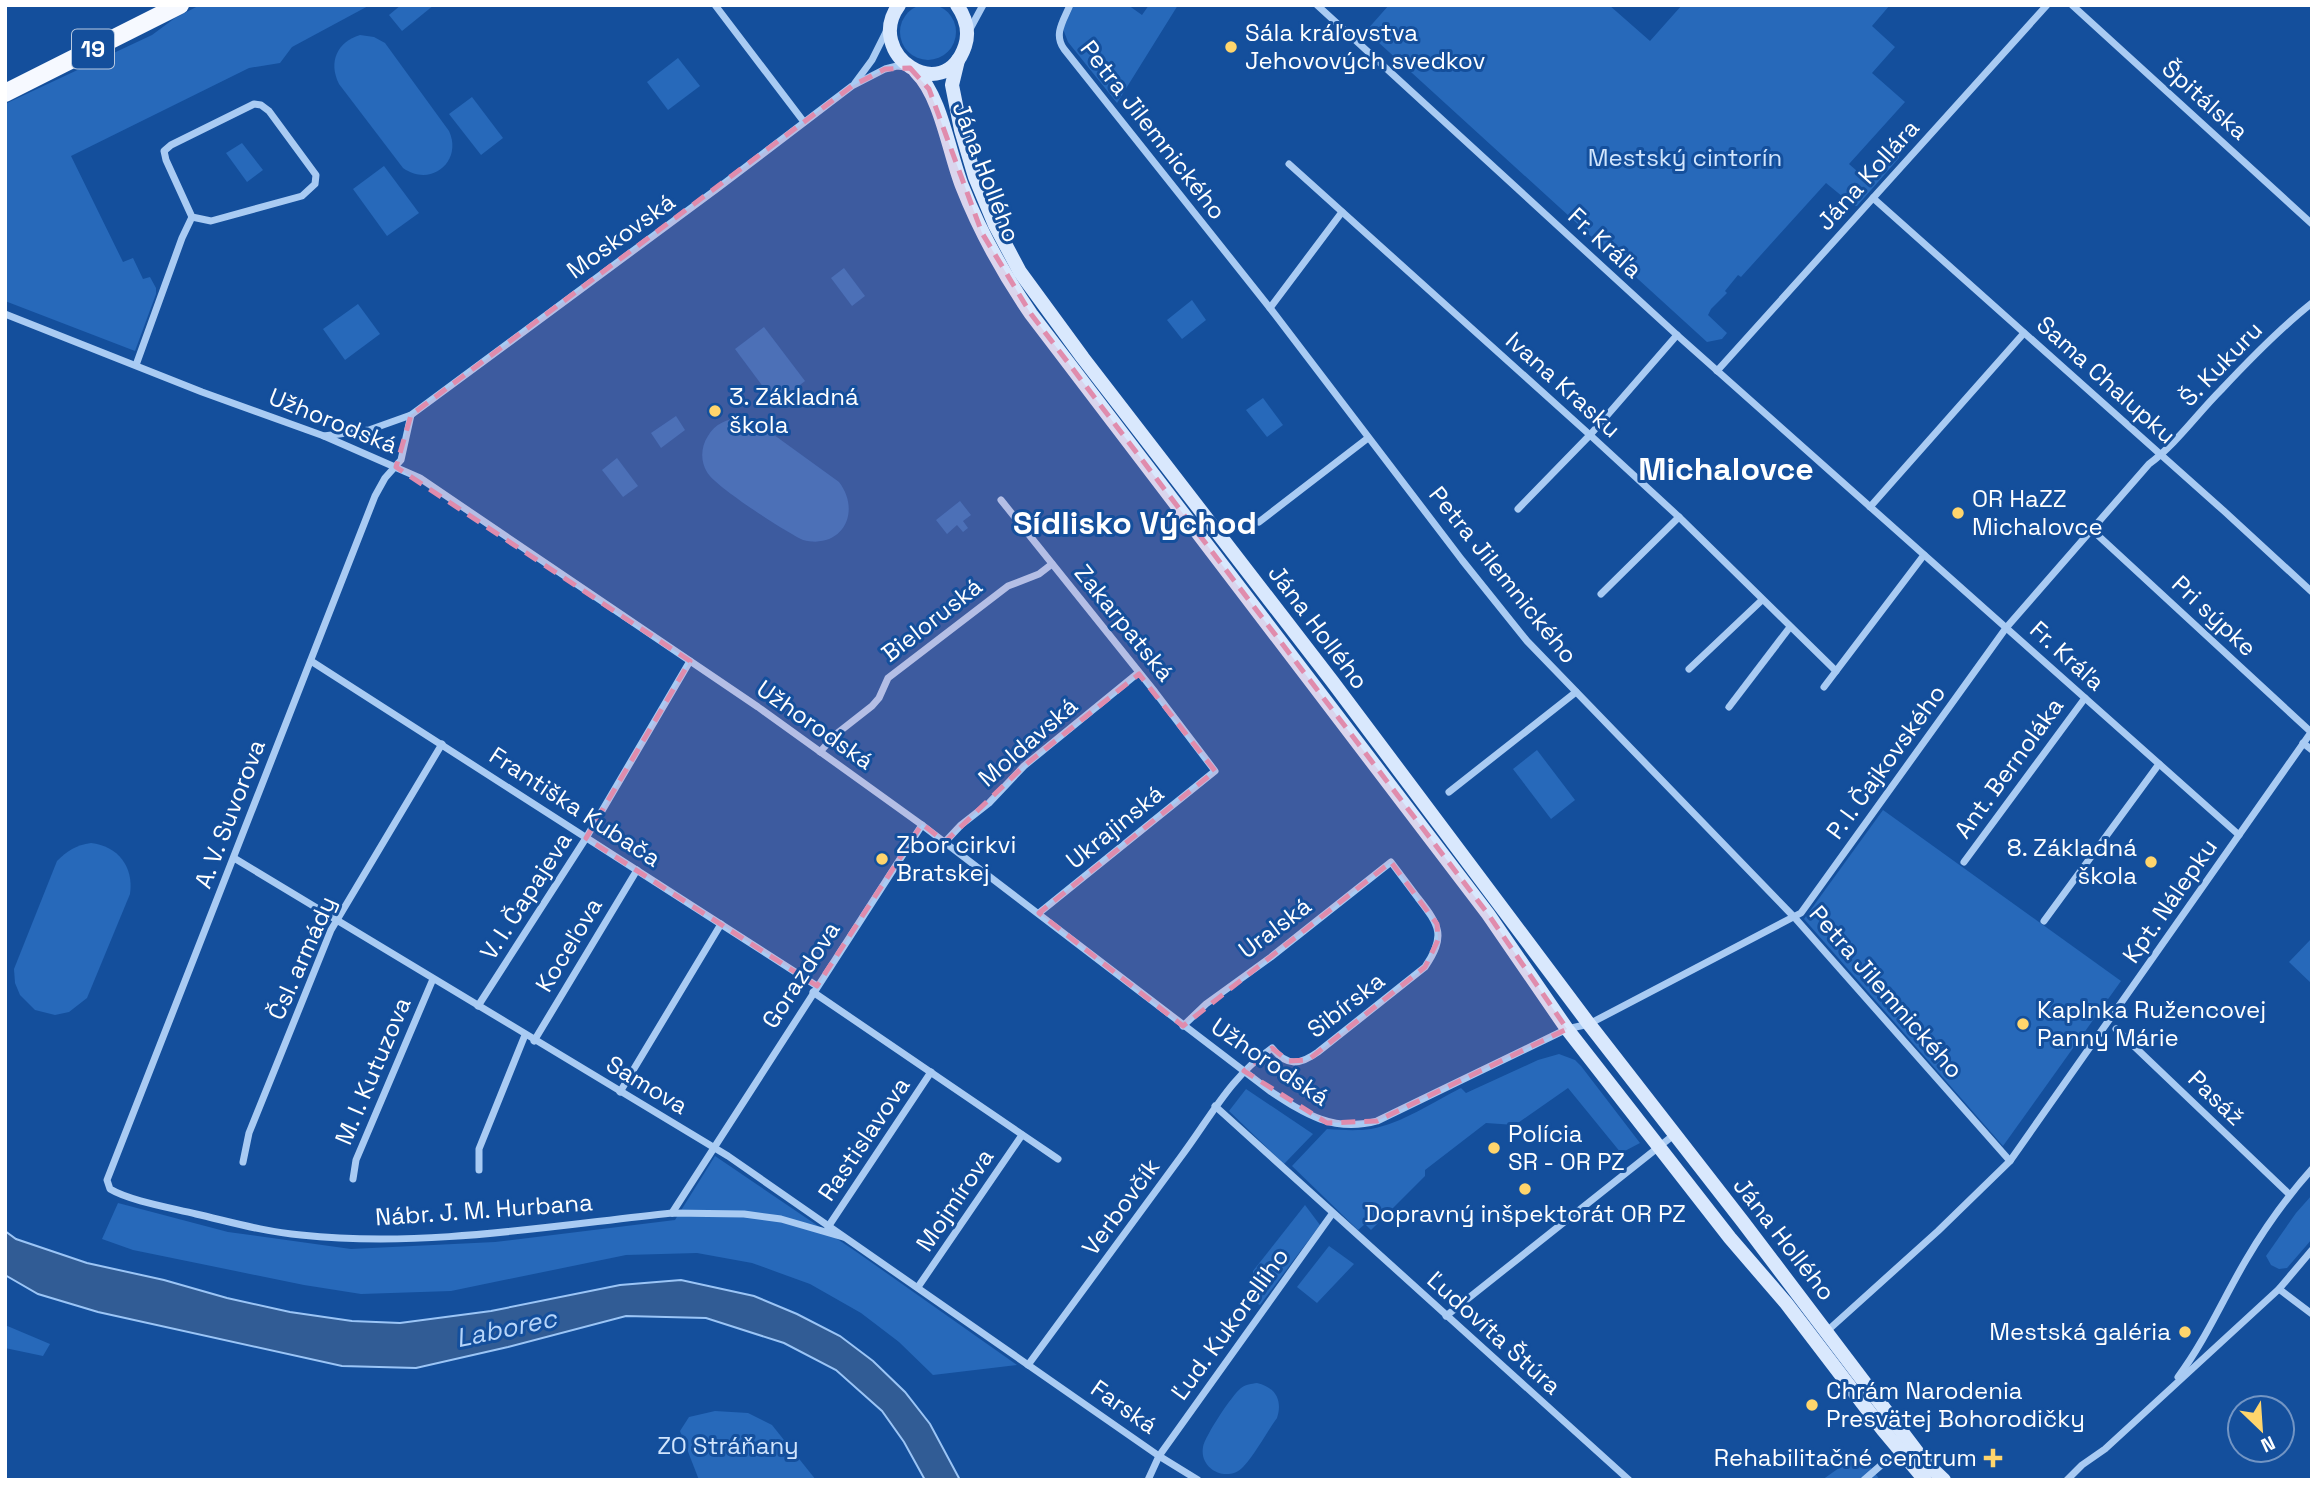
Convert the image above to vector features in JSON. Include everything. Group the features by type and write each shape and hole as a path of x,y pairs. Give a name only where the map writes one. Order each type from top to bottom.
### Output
{"main road":[{"name":"19","path":"5,93 180,5"}],"street":[{"path":"715,5 804,122"},
{"path":"957,5 965,20 968,37"},
{"path":"968,37 972,23 983,5"},
{"name":"Petra Jilemnického","path":"1070,5 1059,31 1060,44 1270,309 1527,641 1795,918 2010,1161"},
{"name":"Fr. Kráľa","path":"1317,5 1677,335 2239,835"},
{"name":"Jána Kollára","path":"1717,371 2047,5"},
{"name":"Špitálska","path":"2073,5 2312,223"},
{"path":"852,86 872,60 897,6"},
{"name":"Jána Hollého","path":"890,23 890,37 894,48 903,62 929,89 961,184 988,229"},
{"name":"Jána Hollého","path":"968,37 958,60 952,85 988,229 1007,279 1343,698 1924,1461 1944,1480"},
{"path":"852,86 891,68 937,73 951,67 958,60"},
{"name":"Moskovská","path":"324,436 369,429 411,415 852,86"},
{"path":"136,365 192,217 164,151 254,104 261,105 269,111 316,175 315,184 302,196 211,221 192,217"},
{"name":"Ivana Krasku","path":"1289,164 1679,517 1836,671"},
{"name":"Sama Chalupku","path":"1873,198 2312,592"},
{"path":"1270,309 1342,212"},
{"name":"Š. Kukuru","path":"2161,455 2230,380 2287,323 2312,303"},
{"name":"Užhorodská","path":"5,314 324,436 420,478 820,752 945,842 1244,1071 1287,1102 1327,1123 1363,1125 1377,1121 1567,1029"},
{"path":"1870,507 2024,333"},
{"path":"1518,509 1590,435 1677,335"},
{"name":"Jána Hollého","path":"1088,377 1331,707 1488,914 1567,1029 1925,1480"},
{"path":"396,467 401,460 411,415"},
{"path":"1259,522 1368,438"},
{"name":"P. I. Čajkovského","path":"1589,1024 1795,918 2006,628 2148,464 2161,455"},
{"name":"A. V. Suvorova","path":"107,1180 375,496 385,478 396,467"},
{"name":"Zakarpatská","path":"1001,500 1215,771"},
{"path":"1601,594 1679,517"},
{"name":"Pri sýpke","path":"2091,529 2311,731"},
{"path":"1824,687 1924,555"},
{"name":"Bieloruská","path":"820,752 835,735 872,706 879,698 888,678 1008,586 1039,574 1052,564"},
{"path":"1689,669 1762,600"},
{"path":"1729,708 1790,627"},
{"name":"Františka Kubača","path":"311,661 720,924 1058,1159"},
{"name":"V. I. Čapajeva","path":"478,1006 586,838 690,661"},
{"name":"Moldavská","path":"945,842 961,825 989,803 1024,766 1138,673"},
{"path":"1449,792 1576,692"},
{"path":"1331,707 1343,698"},
{"name":"Ant. Bernoláka","path":"1964,862 2085,698"},
{"name":"Kpt. Nálepku","path":"1815,1342 2010,1161 2311,731"},
{"path":"2303,743 2312,750"},
{"name":"Čsl. armády","path":"243,1162 249,1133 331,930 442,744"},
{"path":"2044,921 2159,764"},
{"name":"Ukrajinská","path":"1039,913 1215,771"},
{"name":"Gorazdova","path":"713,1147 922,825"},
{"name":"Samova","path":"234,858 713,1147 1028,1365"},
{"name":"Sibírska","path":"1272,1048 1280,1058 1288,1061 1308,1060 1425,967 1435,951 1438,940 1437,924 1391,862"},
{"name":"Uralská","path":"1183,1026 1206,1004 1391,862"},
{"name":"Koceľova","path":"534,1041 636,870"},
{"path":"1488,914 1501,905"},
{"path":"620,1092 720,924"},
{"name":"M. I. Kutuzova","path":"353,1180 356,1160 433,978"},
{"path":"1567,1029 1589,1024"},
{"name":"Pasáž","path":"2116,1030 2289,1194"},
{"path":"479,1170 479,1149 525,1035"},
{"name":"Verbovčík","path":"1028,1365 1186,1150 1215,1106 1244,1071 1272,1048"},
{"name":"Rastislavova","path":"828,1227 931,1072"},
{"path":"1215,1106 1332,1214"},
{"path":"1446,1316 1675,1134"},
{"name":"Mojmírova","path":"918,1287 1023,1135"},
{"path":"671,1213 713,1147"},
{"path":"2167,1391 2194,1354 2245,1261 2289,1194 2312,1169"},
{"name":"Nábr. J. M. Hurbana","path":"107,1180 110,1189 114,1191 175,1209 274,1232 352,1239 423,1239 671,1213 731,1214 781,1219 843,1237"},
{"path":"1698,1197 1714,1185"},
{"name":"Ľudovíta Štúra","path":"1332,1214 1629,1480"},
{"name":"Ľud. Kukorelliho","path":"1149,1480 1159,1456 1332,1214"},
{"path":"2067,1480 2279,1289 2312,1250"},
{"path":"2279,1289 2312,1314"},
{"name":"Farská","path":"1028,1365 1198,1480"},
{"path":"1864,1480 1888,1460"}],"highlighted area":[{"path":"910,68 929,89 982,233 1031,314 1488,914 1567,1029 1377,1121 1327,1123 1244,1071 1272,1048 1288,1061 1308,1060 1425,967 1438,940 1437,924 1391,862 1183,1026 1039,913 1215,771 1139,674 1024,766 945,842 922,824 817,986 586,838 690,661 396,467 411,415 852,86 885,69"}],"green space":[{"path":"923,4 933,4 948,12 954,21 954,43 948,52 933,60 923,60 905,48 900,37 900,27 912,9"},
{"path":"200,5 370,5 292,47 280,63 249,68 71,156 123,262 133,258 143,279 150,277 156,288 135,351 5,301 5,104 152,35 175,18"},
{"path":"401,5 434,5 402,31 389,15"},
{"path":"1074,5 1128,5 1142,15 1149,5 1178,5 1117,103 1068,42 1063,29"},
{"name":"Mestský cintorín","path":"1389,5 1609,5 1650,41 1682,5 1890,5 1872,26 1895,47 1872,73 1905,102 1849,164 1866,179 1892,151 1900,149 1899,158 1857,206 1826,183 1741,277 1738,275 1725,291 1727,293 1711,309 1708,315 1727,333 1722,339 1707,342 1366,31"},
{"path":"360,35 374,37 385,43 449,131 452,152 442,168 434,173 424,175 403,168 339,84 334,68 337,54 345,43"},
{"path":"678,58 700,86 668,110 647,82"},
{"path":"472,97 503,138 481,155 449,114"},
{"path":"242,143 263,170 247,182 226,153"},
{"path":"384,166 419,213 387,236 353,189"},
{"path":"844,268 865,296 852,306 831,278"},
{"path":"1192,300 1206,320 1182,339 1167,320"},
{"path":"358,304 380,334 345,360 323,329"},
{"path":"764,327 805,381 776,404 735,349"},
{"path":"1263,398 1283,425 1267,437 1246,410"},
{"path":"676,416 685,430 661,448 651,433"},
{"path":"740,418 759,424 839,482 849,505 848,516 838,534 817,542 803,540 751,508 712,479 703,463 704,444 718,425"},
{"path":"617,458 638,486 623,497 602,470"},
{"path":"960,501 971,515 963,521 968,528 963,532 957,525 947,534 936,520"},
{"path":"1537,750 1575,800 1551,819 1513,769"},
{"path":"1883,810 2121,981 2003,1146 1804,919"},
{"path":"91,843 109,848 122,860 129,875 130,894 87,998 69,1012 55,1015 35,1010 20,995 15,983 14,969 57,861 72,849"},
{"path":"2312,938 2312,984 2289,962"},
{"path":"1559,1054 1575,1060 1581,1066 1640,1143 1621,1153 1568,1088 1515,1125 1486,1123 1425,1170 1425,1176 1371,1230 1365,1224 1358,1230 1292,1166 1327,1129 1360,1130 1383,1126 1461,1088 1466,1093 1538,1060"},
{"path":"1246,1089 1313,1134 1284,1164 1229,1111"},
{"path":"715,1156 1017,1365 933,1375 899,1342 861,1313 810,1284 752,1263 697,1253 626,1255 451,1291 361,1294 133,1250 102,1239 118,1203 228,1232 351,1249 495,1242 675,1220"},
{"path":"2312,1195 2312,1239 2287,1268 2279,1269 2271,1265 2266,1256"},
{"path":"1305,1205 1320,1225 1260,1305 1254,1302 1253,1271"},
{"path":"1329,1246 1354,1264 1317,1303 1297,1287"},
{"path":"5,1325 50,1344 43,1356 5,1348"},
{"path":"1257,1383 1269,1388 1276,1395 1279,1406 1277,1418 1243,1467 1230,1474 1216,1472 1205,1462 1205,1442 1219,1416 1237,1392 1245,1386"},
{"name":"ZO Stráňany","path":"715,1411 748,1413 772,1425 816,1480 699,1480 680,1431 689,1417"},
{"path":"1856,1456 1863,1457 1880,1480 1822,1480"}],"water":[{"name":"Laborec","path":"5,1231 16,1239 87,1263 290,1312 352,1321 400,1323 491,1311 620,1285 681,1280 754,1296 840,1336 873,1361 905,1392 930,1424 960,1480 925,1480 904,1442 882,1411 836,1370 784,1343 706,1318 626,1316 416,1368 342,1366 98,1312 38,1294 5,1275"}],"place":[{"name":"Sála kráľovstva Jehovových svedkov","path":"1231,47"},
{"name":"3. Základná škola","path":"715,411"},
{"name":"OR HaZZ Michalovce","path":"1958,513"},
{"name":"Zbor cirkvi Bratskej","path":"882,859"},
{"name":"8. Základná škola","path":"2151,862"},
{"name":"Kaplnka Ružencovej Panny Márie","path":"2023,1024"},
{"name":"Polícia SR - OR PZ","path":"1494,1148"},
{"name":"Dopravný inšpektorát OR PZ","path":"1525,1189"},
{"name":"Mestská galéria","path":"2185,1332"},
{"name":"Chrám Narodenia Presvätej Bohorodičky","path":"1812,1405"},
{"name":"Rehabilitačné centrum","path":"1993,1458"}],"district":[{"name":"Michalovce","path":"1726,469"},
{"name":"Sídlisko Východ","path":"1135,523"}]}
